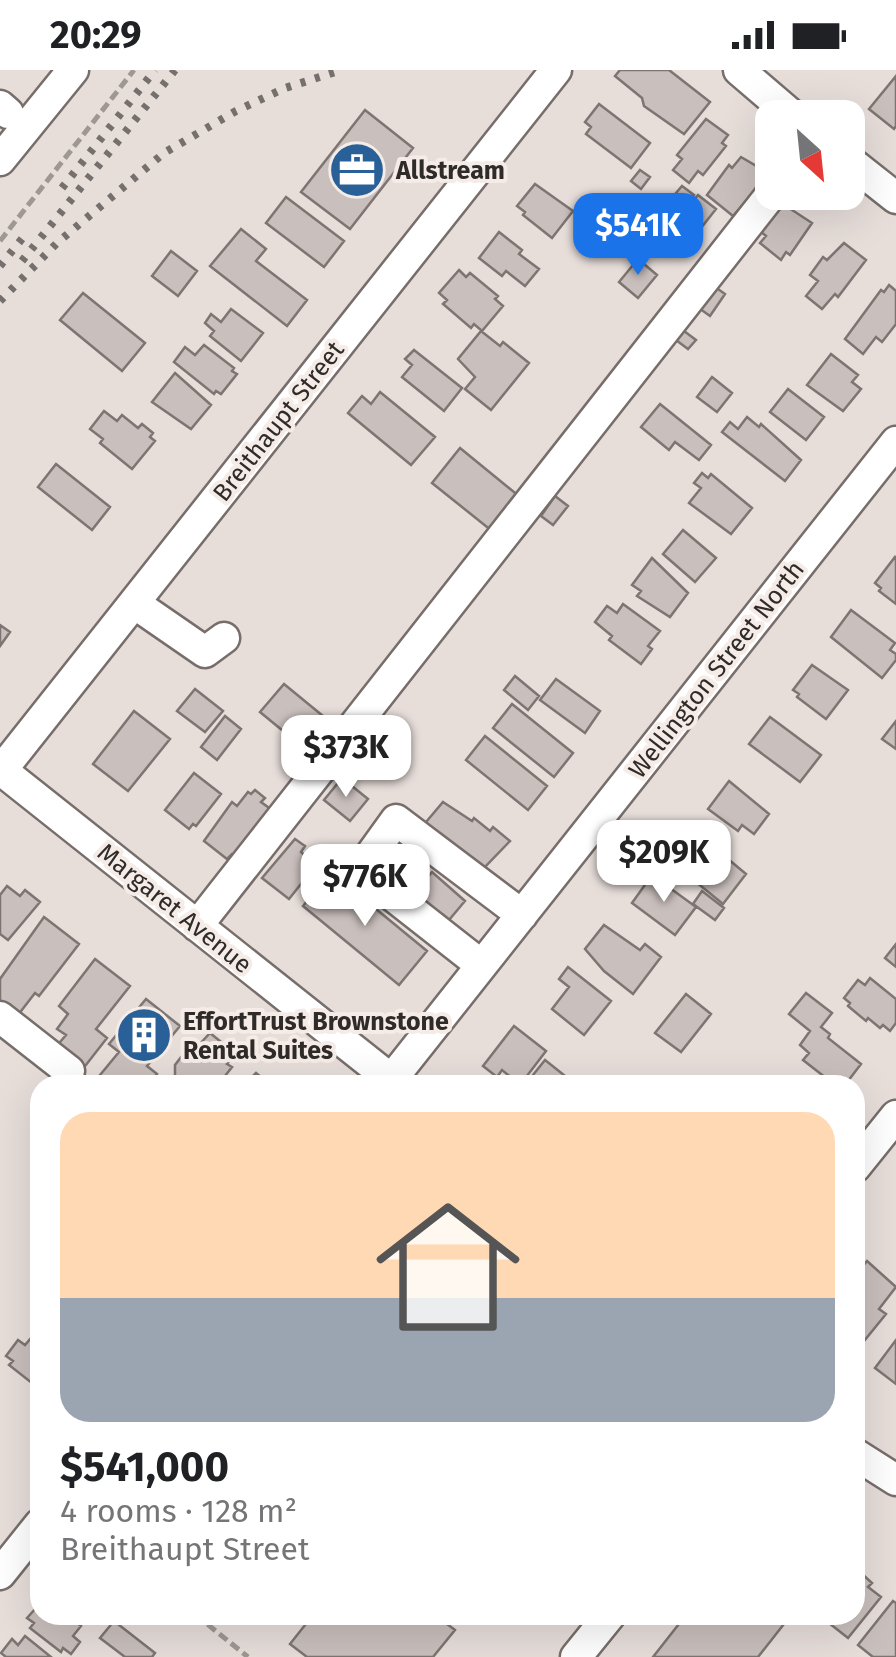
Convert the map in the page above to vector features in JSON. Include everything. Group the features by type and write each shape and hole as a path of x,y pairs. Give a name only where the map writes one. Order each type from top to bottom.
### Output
{"street":[{"path":"0,160 73,70"},
{"name":"Breithaupt Street","path":"1,770 556,70"},
{"path":"739,70 774,100"},
{"path":"865,173 896,198"},
{"path":"197,926 758,210"},
{"name":"Wellington Street North","path":"398,1075 896,442"},
{"path":"134,603 204,652 224,638"},
{"name":"Margaret Avenue","path":"1,770 382,1075"},
{"path":"481,965 360,870 396,820 522,914"},
{"path":"0,1017 69,1071"},
{"path":"865,1155 896,1116"},
{"path":"865,1460 896,1480"},
{"path":"0,1574 30,1536"},
{"path":"576,1657 602,1625"}],"path":[{"path":"0,240 134,70"},
{"path":"208,1625 248,1657"}],"building":[{"path":"620,70 669,70 710,102 684,134 644,106 642,98 615,76"},
{"path":"896,76 896,126 894,129 869,109"},
{"path":"599,104 650,143 631,168 586,134 591,127 585,122"},
{"name":"Allstream","path":"365,110 413,148 350,229 301,192"},
{"path":"706,119 728,135 722,143 726,146 703,175 698,171 689,183 673,170 682,159 677,155"},
{"path":"741,157 755,165 755,191 733,216 707,195 729,165 732,168"},
{"path":"640,170 650,177 641,189 631,181"},
{"path":"535,184 573,211 552,238 517,206"},
{"path":"682,186 694,195 676,217 664,207"},
{"path":"698,195 716,209 697,233 679,219"},
{"path":"286,197 344,241 324,267 266,223"},
{"path":"778,210 792,210 812,223 790,255 786,252 781,260 760,243 766,236 760,231"},
{"path":"241,229 266,249 256,261 307,300 287,326 210,266"},
{"path":"499,232 539,269 525,286 506,271 502,276 479,258"},
{"path":"844,243 866,260 838,297 835,294 822,309 806,296 818,281 810,275 823,257 827,260"},
{"path":"171,251 197,271 178,296 152,276"},
{"path":"638,259 657,275 638,298 619,282"},
{"path":"459,270 466,277 470,273 498,296 495,299 503,306 482,331 474,324 471,328 443,304 447,300 439,293"},
{"path":"711,284 725,294 710,316 696,306"},
{"path":"889,285 896,291 896,324 882,342 876,337 863,354 845,339 881,290 884,292"},
{"path":"83,293 145,343 122,371 60,320"},
{"path":"231,309 263,333 241,361 210,336 214,331 205,323 211,314 221,322"},
{"path":"481,331 500,346 503,342 529,363 491,410 465,389 475,377 458,359"},
{"path":"684,331 696,340 688,349 676,340"},
{"path":"204,345 237,374 221,394 214,394 174,362 185,347 195,355"},
{"path":"414,350 462,388 444,411 402,377 412,365 405,359"},
{"path":"831,354 858,375 852,382 861,389 843,411 807,385"},
{"path":"175,373 211,405 191,429 152,402"},
{"path":"712,377 732,393 717,412 697,397"},
{"path":"788,389 824,417 806,440 770,412"},
{"path":"380,392 435,437 411,465 348,413 362,396 371,404"},
{"path":"660,404 711,445 699,460 675,442 669,450 641,427"},
{"path":"104,411 117,421 122,415 138,428 142,424 153,433 150,437 155,441 132,469 100,443 103,439 90,429"},
{"path":"747,417 759,427 761,424 801,460 785,481 722,432 730,422 738,429"},
{"path":"460,448 520,497 492,531 432,483"},
{"path":"56,464 110,507 92,530 38,487"},
{"path":"702,473 708,478 711,474 752,508 731,534 689,503 701,488 694,483"},
{"path":"555,496 568,506 553,525 541,516"},
{"path":"683,530 716,558 695,582 663,554"},
{"path":"652,558 688,593 670,617 637,596 641,591 632,585"},
{"path":"896,558 896,604 875,583"},
{"path":"623,604 660,631 641,664 609,640 612,636 595,622 607,606 617,613"},
{"path":"851,610 895,643 890,650 896,654 896,660 882,678 831,637"},
{"path":"0,625 10,632 0,646"},
{"path":"812,665 848,690 826,719 793,690"},
{"path":"515,676 539,696 528,710 504,690"},
{"path":"556,679 600,711 585,733 540,700"},
{"path":"284,684 340,730 316,758 260,712"},
{"path":"195,689 223,711 205,732 177,711"},
{"path":"512,704 573,753 554,777 493,728"},
{"path":"134,711 170,739 128,791 93,764"},
{"path":"225,716 241,729 217,760 201,747"},
{"path":"770,717 821,755 800,782 749,744"},
{"path":"896,721 896,749 882,739"},
{"path":"485,736 547,786 528,810 466,760"},
{"path":"194,773 221,794 196,826 193,824 189,829 165,810"},
{"path":"342,778 368,799 350,821 324,800"},
{"path":"729,781 769,814 754,834 742,825 738,831 708,809"},
{"path":"255,790 265,798 261,802 272,810 235,856 227,859 204,841 232,802 237,806 248,792"},
{"path":"443,802 490,831 493,827 510,841 480,872 421,828"},
{"path":"692,829 746,874 723,904 669,860"},
{"path":"295,839 305,846 301,852 316,865 289,899 262,878"},
{"path":"331,872 427,951 399,985 303,906"},
{"path":"432,872 465,901 449,920 443,915 440,918 412,896"},
{"path":"652,875 696,907 675,935 632,903"},
{"path":"7,886 20,896 25,890 40,902 8,940 0,934 0,895"},
{"path":"702,891 724,908 715,920 693,904"},
{"path":"44,917 79,944 39,996 35,993 18,1015 0,1002 0,979"},
{"path":"604,925 640,950 645,944 661,957 633,994 604,971 585,949"},
{"path":"896,944 896,967 885,958"},
{"path":"95,959 130,986 96,1029 107,1038 82,1070 55,1048 66,1035 57,1029 68,1014 59,1006"},
{"path":"568,967 611,1001 584,1035 552,1009 569,987 559,979"},
{"path":"870,978 896,999 896,1023 890,1031 868,1018 866,1021 844,998 858,980 865,985"},
{"path":"806,993 832,1013 821,1027 830,1034 828,1038 861,1064 853,1075 822,1075 803,1060 809,1053 800,1045 810,1031 789,1014"},
{"path":"686,994 711,1014 681,1052 655,1033"},
{"name":"EffortTrust Brownstone Rental Suites","path":"146,999 180,1026 147,1066 156,1075 100,1075 119,1052 109,1044"},
{"path":"514,1026 546,1051 528,1075 508,1075 502,1070 494,1075 483,1066"},
{"path":"210,1033 236,1054 227,1064 232,1067 226,1075 175,1075 175,1065 181,1057 187,1058"},
{"path":"545,1060 564,1075 533,1075"},
{"path":"867,1261 896,1287 879,1309 886,1314 865,1340"},
{"path":"30,1339 30,1382 9,1365 13,1361 6,1356 18,1340 25,1345"},
{"path":"896,1340 896,1384 875,1368"},
{"path":"865,1577 872,1583 868,1587 881,1597 865,1617"},
{"path":"893,1601 896,1657 873,1657 858,1645"},
{"path":"80,1625 73,1636 80,1642 71,1654 63,1648 61,1652 30,1628"},
{"path":"111,1625 119,1625 155,1653 152,1657 125,1657 100,1638"},
{"path":"305,1625 448,1625 455,1630 433,1657 307,1657 290,1644"},
{"path":"678,1625 783,1625 758,1657 653,1657"},
{"path":"832,1625 858,1625 848,1638"},
{"path":"25,1636 51,1657 6,1657 1,1653 12,1639 18,1645"}],"railway":[{"path":"62,188 155,70"},
{"path":"22,261 175,70"},
{"path":"0,301 57,243 164,153 285,88 342,70"},
{"path":"0,266 25,235"}],"place":[{"name":"Allstream","path":"357,170"},
{"name":"EffortTrust Brownstone Rental Suites","path":"144,1035"}]}
